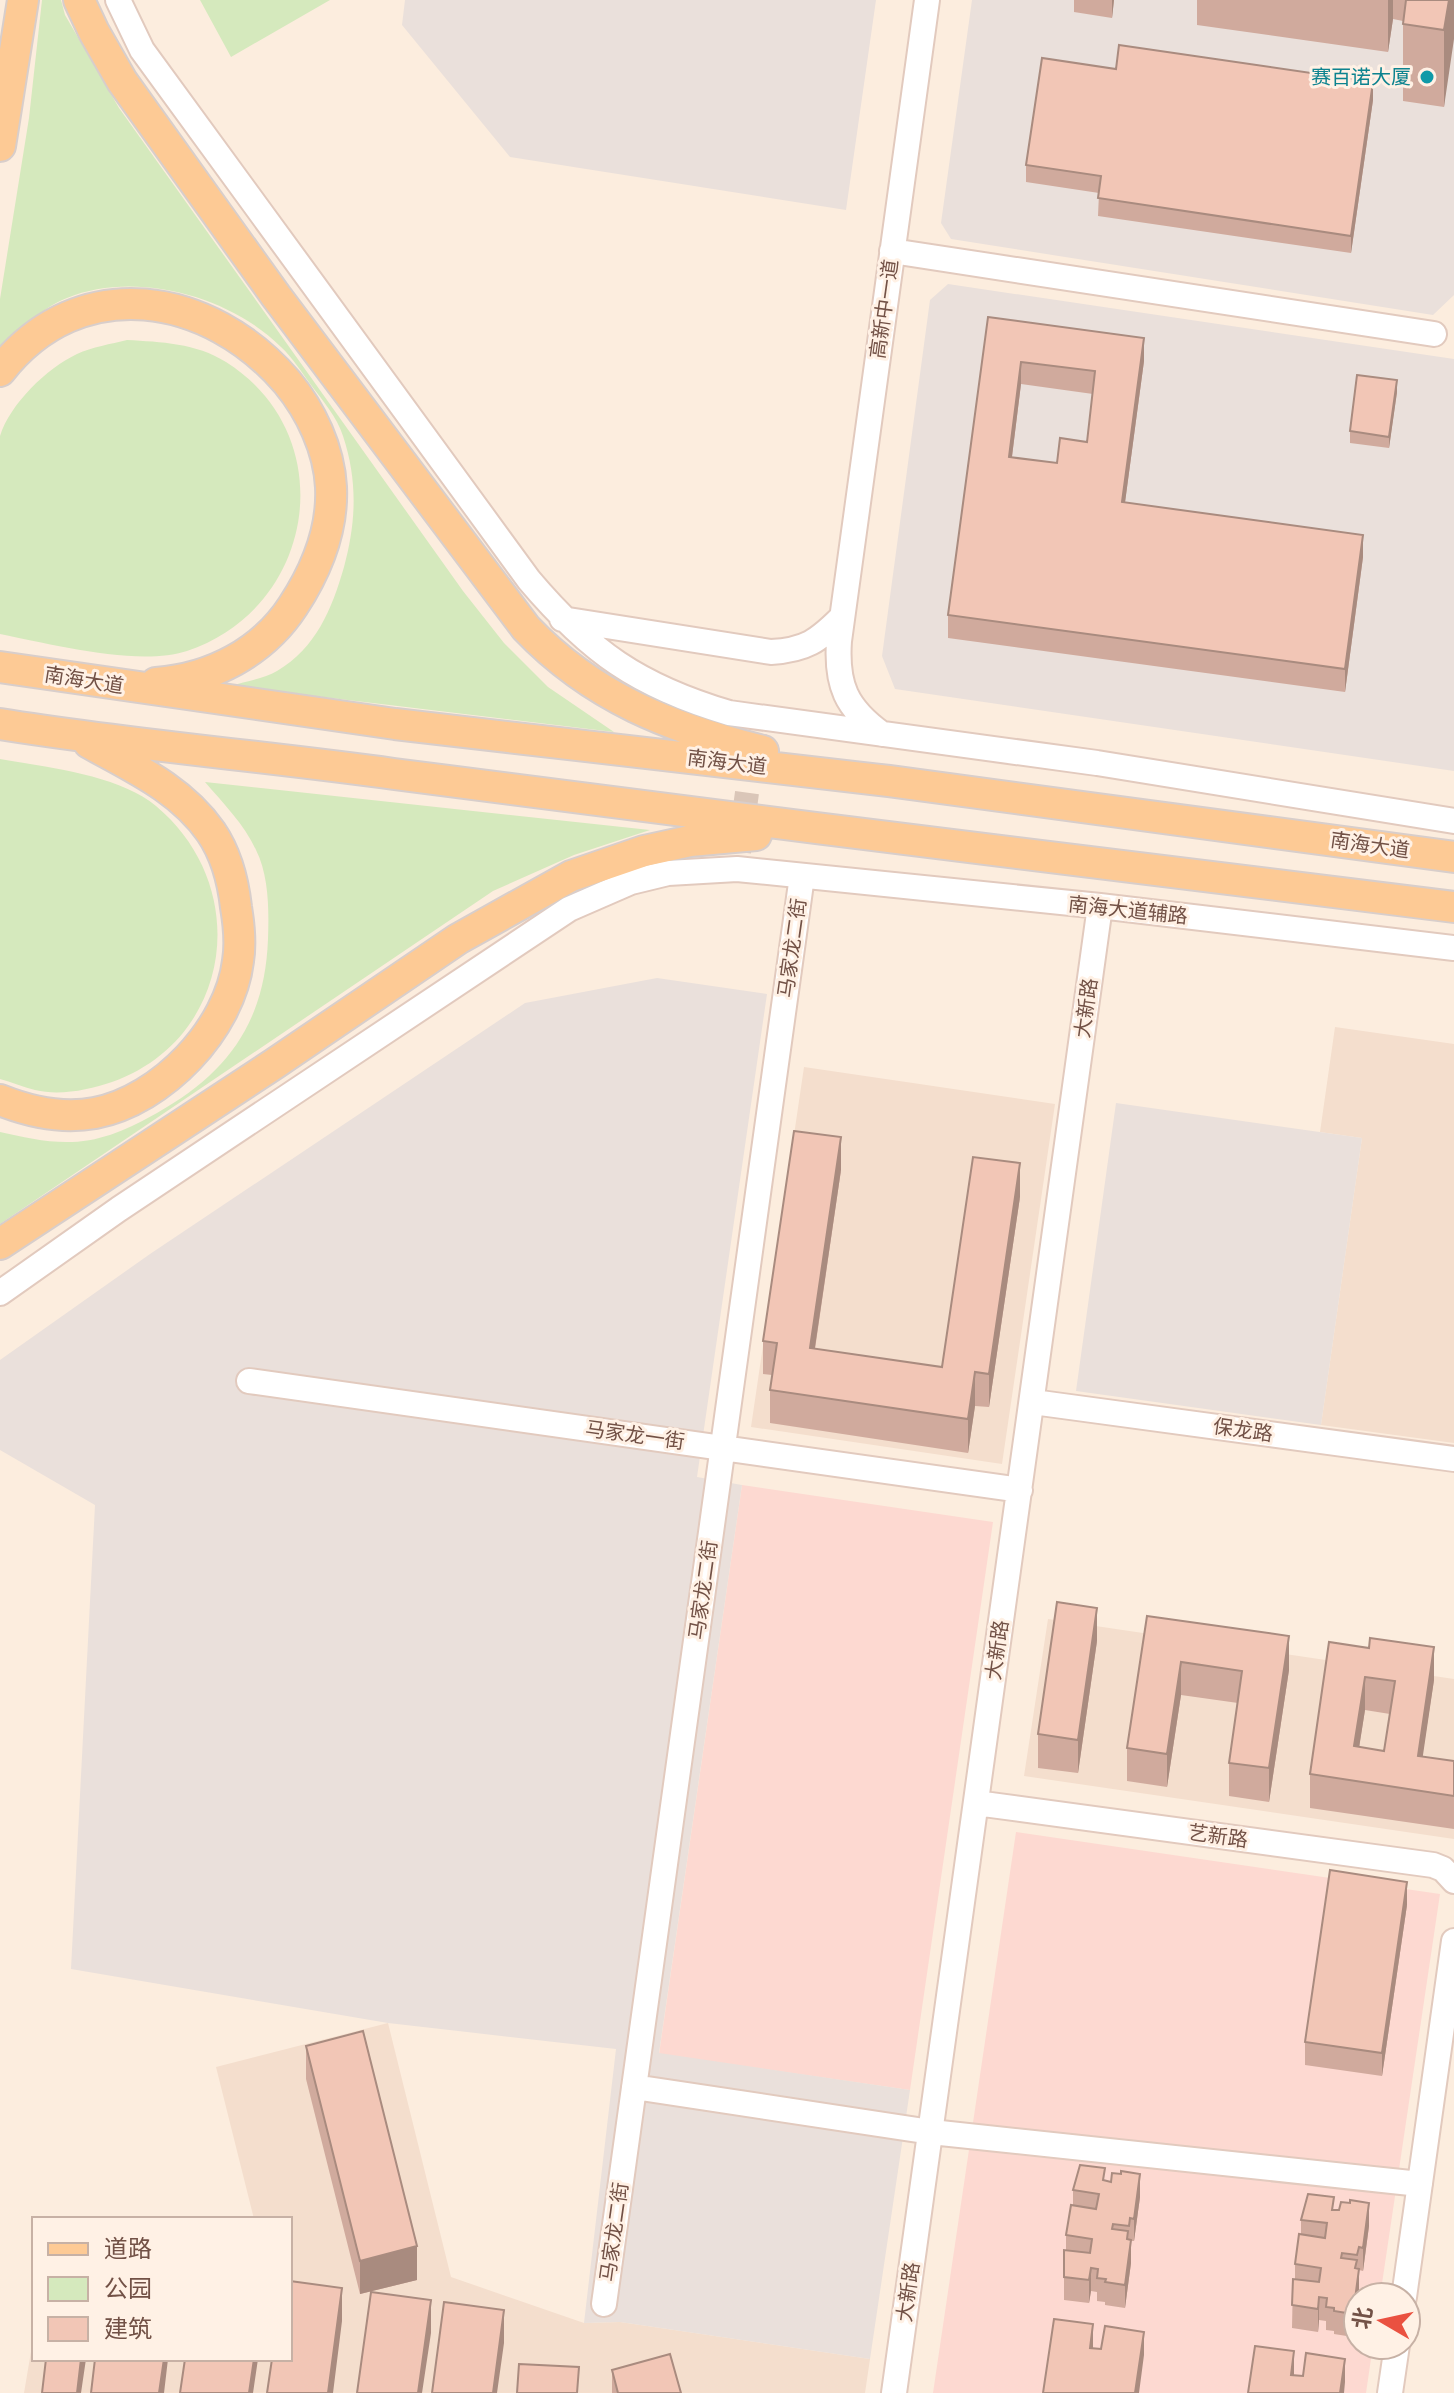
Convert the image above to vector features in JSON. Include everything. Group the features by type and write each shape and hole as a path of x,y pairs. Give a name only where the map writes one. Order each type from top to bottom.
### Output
{"main road":[{"path":"0,146 23,0"},
{"path":"79,0 122,81 276,296 505,603 551,654 611,696 677,727 889,781"},
{"path":"0,371 31,340 59,322 91,310 121,304 154,305 185,311 215,323 272,364 297,394 314,423 326,455 331,486 329,520 319,557 304,590 284,620 260,644 212,671 163,682 117,686"},
{"name":"南海大道","path":"10,669 395,724 889,781 1454,857"},
{"path":"2,724 882,838 1454,907"},
{"path":"0,1100 23,1109 59,1115 95,1113 130,1102 160,1084 190,1057 210,1030 228,997 238,963 239,929 235,891 226,858 211,832 187,805 157,780 77,736"},
{"path":"0,1244 458,939 571,876 644,851 737,835 882,838"}],"street":[{"path":"118,0 142,50 529,580 562,619 612,660 642,679 756,725 825,726 1097,763 1454,821"},
{"name":"高新中一道","path":"882,734 854,710 845,693 838,660 927,0"},
{"path":"892,251 1434,334"},
{"path":"562,619 771,652 804,647 821,638 842,617"},
{"name":"南海大道辅路","path":"0,1293 119,1209 569,909 601,893 668,873 738,860 802,876 1100,906 1454,948"},
{"name":"马家龙二街","path":"604,2304 802,876"},
{"name":"大新路","path":"894,2393 1100,906"},
{"name":"马家龙一街","path":"249,1381 1020,1490"},
{"name":"保龙路","path":"1033,1402 1454,1459"},
{"name":"艺新路","path":"976,1803 1433,1865 1443,1869 1454,1881"},
{"path":"1406,2281 1454,1941"},
{"path":"634,2087 931,2132 1420,2184"},
{"path":"1390,2393 1395,2361"}],"shaded area":[{"path":"405,0 876,0 846,210 510,157 402,25"},
{"path":"972,0 1454,0 1454,295 1433,315 951,239 941,223"},
{"path":"948,284 1454,359 1454,771 895,689 882,656 930,300"},
{"path":"657,978 767,994 697,1477 742,1485 659,2053 910,2090 870,2359 620,2322 584,2323 616,2049 388,2023 71,1969 95,1505 0,1450 0,1360 150,1254 525,1003"},
{"path":"1335,1027 1454,1044 1454,1443 1321,1425 1362,1138 1320,1132"},
{"path":"804,1067 1055,1104 1002,1464 751,1427"},
{"path":"1116,1103 1362,1138 1321,1425 1076,1391"},
{"path":"742,1485 993,1522 910,2090 659,2054"},
{"path":"1048,1619 1454,1679 1454,1839 1024,1776"},
{"path":"1016,1832 1440,1894 1382,2281 1342,2281 1342,2361 1371,2361 1366,2393 933,2393"},
{"path":"388,2023 451,2277 584,2323 620,2322 870,2359 865,2393 24,2393 32,2346 32,2361 292,2361 292,2217 254,2217 216,2067"}],"green space":[{"path":"42,0 61,0 65,15 119,108 463,591 504,643 548,687 614,732 231,686 266,676 291,662 321,626 334,598 351,534 354,502 348,453 333,416 281,347 236,314 180,293 122,287 94,290 67,298 40,314 0,349 0,299 29,118"},
{"path":"200,0 330,0 231,57"},
{"path":"127,340 203,351 226,362 263,394 287,432 299,475 299,518 287,560 264,598 231,629 187,651 167,655 120,655 0,634 0,436 5,424 31,388 65,360"},
{"path":"0,759 82,774 141,795 156,806 187,839 207,877 217,918 216,958 205,997 184,1032 153,1061 112,1082 84,1090 54,1092 35,1090 0,1079"},
{"path":"205,782 650,830 574,855 493,891 0,1224 0,1132 45,1141 72,1142 95,1139 126,1129 157,1113 204,1081 223,1062 250,1020 265,969 268,939 266,882 260,860 246,831"}],"building":[{"path":"1406,0 1449,0 1444,30 1403,24"},
{"path":"1119,45 1373,82 1351,236 1098,198 1101,176 1026,165 1042,58 1116,69"},
{"path":"988,317 1144,338 1122,502 1363,535 1345,669 948,615","holes":["1021,362 1095,371 1087,442 1060,438 1057,463 1009,457"]},
{"path":"1357,375 1397,380 1389,437 1350,431"},
{"path":"794,1131 841,1137 810,1348 942,1367 973,1157 1020,1163 989,1374 975,1372 968,1419 770,1390 777,1343 763,1341"},
{"path":"1057,1602 1097,1608 1078,1740 1038,1734"},
{"path":"1147,1616 1289,1636 1269,1768 1229,1763 1242,1671 1181,1662 1167,1754 1127,1748"},
{"path":"1370,1638 1434,1647 1418,1756 1454,1761 1454,1796 1310,1774 1329,1642 1369,1648","holes":["1365,1677 1395,1681 1384,1751 1354,1746"]},
{"path":"1330,1870 1407,1882 1382,2053 1305,2042"},
{"path":"363,2031 417,2246 360,2261 306,2046"},
{"path":"1080,2165 1105,2168 1103,2180 1111,2182 1112,2173 1140,2174 1134,2219 1130,2218 1129,2226 1113,2224 1112,2229 1128,2231 1127,2239 1131,2240 1125,2285 1097,2278 1098,2269 1091,2268 1089,2280 1064,2277 1064,2250 1090,2253 1092,2239 1066,2235 1071,2205 1096,2209 1099,2194 1073,2190"},
{"path":"1308,2194 1334,2197 1332,2210 1339,2210 1341,2202 1350,2203 1350,2200 1369,2203 1363,2248 1359,2247 1357,2255 1342,2253 1341,2258 1357,2260 1355,2268 1359,2269 1357,2281 1342,2281 1342,2312 1326,2307 1327,2298 1319,2297 1318,2309 1292,2305 1293,2279 1319,2282 1321,2268 1295,2264 1299,2234 1325,2238 1327,2223 1301,2220"},
{"path":"292,2281 342,2288 328,2393 267,2393 272,2361 292,2361"},
{"path":"371,2292 431,2300 418,2393 357,2393"},
{"path":"444,2302 504,2310 493,2393 432,2393"},
{"path":"1054,2319 1093,2324 1090,2348 1101,2349 1105,2326 1144,2332 1135,2393 1043,2393"},
{"path":"1255,2346 1294,2351 1291,2375 1303,2376 1306,2353 1345,2361 1340,2393 1248,2393"},
{"path":"670,2354 681,2393 618,2393 612,2370"},
{"path":"46,2361 81,2361 77,2393 42,2393"},
{"path":"95,2361 164,2361 159,2393 91,2393"},
{"path":"185,2361 254,2361 249,2393 180,2393"},
{"path":"519,2364 579,2367 577,2393 517,2393"}],"tunnel":[{"path":"739,852 755,733"}],"place":[{"name":"赛百诺大厦","path":"1427,77"}]}
